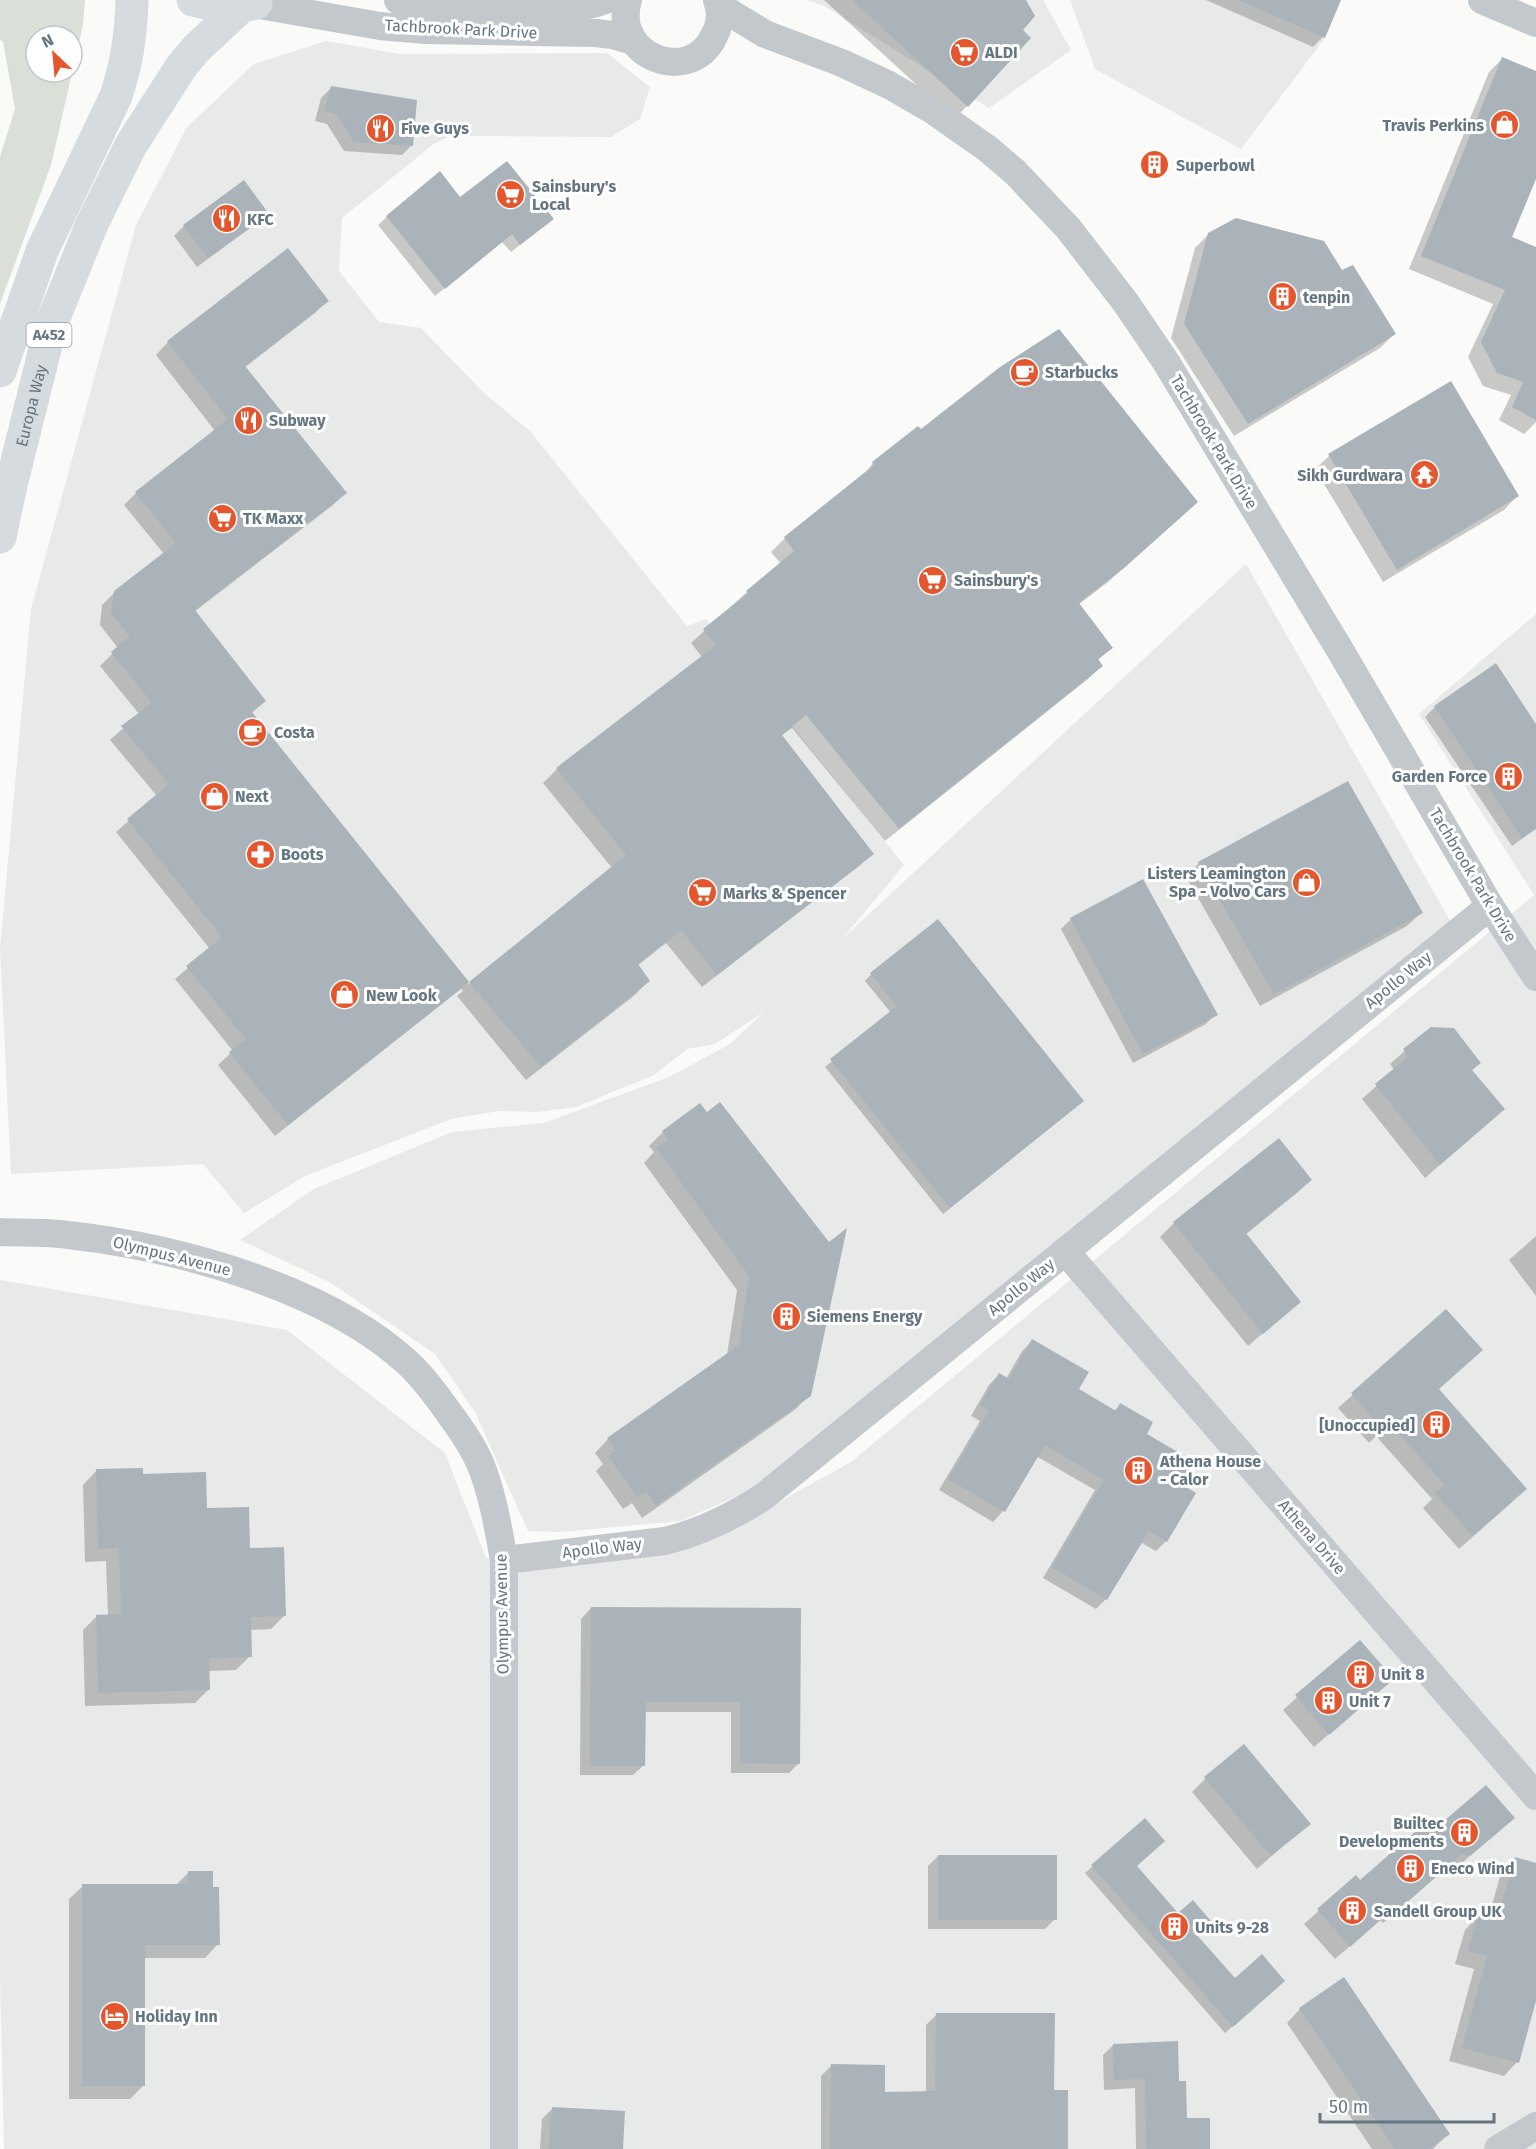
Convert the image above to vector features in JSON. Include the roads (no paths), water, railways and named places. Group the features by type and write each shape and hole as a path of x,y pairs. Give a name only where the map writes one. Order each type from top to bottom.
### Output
{"highway":[{"name":"A452","path":"0,371 42,251 70,188 116,96 125,70 130,42 132,0"},
{"path":"193,0 208,4 252,3"},
{"name":"Europa Way","path":"0,537 51,325 92,224 131,145 181,67 196,49 252,3"}],"street":[{"name":"Tachbrook Park Drive","path":"398,0 442,9 575,7 596,4 605,0"},
{"path":"628,0 625,17 633,41"},
{"path":"1482,0 1536,23"},
{"name":"Tachbrook Park Drive","path":"252,3 380,26 426,30 614,35 633,41 650,56 665,62 682,61 697,55 712,41 719,22 718,3"},
{"name":"Tachbrook Park Drive","path":"718,3 765,34 842,63 890,85 934,111 988,149 1015,172 1068,228 1126,303 1166,362 1341,650 1490,906 1536,977"},
{"name":"Tachbrook Park Drive","path":"712,41 765,34"},
{"name":"Apollo Way","path":"504,1560 665,1541 714,1525 763,1497 1490,906"},
{"name":"Olympus Avenue","path":"0,1232 66,1234 109,1240 198,1259 243,1273 309,1301 374,1336 408,1363 420,1375 468,1442 489,1487 496,1511 504,1560 504,2148"},
{"name":"Athena Drive","path":"1065,1251 1536,1796"},
{"path":"1498,2149 1536,2126"}],"place":[{"name":"ALDI","path":"964,52"},
{"name":"Travis Perkins","path":"1505,125"},
{"name":"Five Guys","path":"380,128"},
{"name":"Superbowl","path":"1155,165"},
{"name":"Sainsbury's Local","path":"511,195"},
{"name":"KFC","path":"226,219"},
{"name":"tenpin","path":"1282,297"},
{"name":"Starbucks","path":"1024,372"},
{"name":"Subway","path":"248,420"},
{"name":"Sikh Gurdwara","path":"1424,475"},
{"name":"TK Maxx","path":"222,518"},
{"name":"Sainsbury's","path":"933,580"},
{"name":"Costa","path":"253,732"},
{"name":"Garden Force","path":"1508,776"},
{"name":"Next","path":"214,796"},
{"name":"Boots","path":"260,854"},
{"name":"Listers Leamington Spa - Volvo Cars","path":"1307,882"},
{"name":"Marks & Spencer","path":"702,893"},
{"name":"New Look","path":"345,995"},
{"name":"Siemens Energy","path":"786,1316"},
{"name":"[Unoccupied]","path":"1436,1425"},
{"name":"Athena House - Calor","path":"1139,1470"},
{"name":"Unit 8","path":"1360,1674"},
{"name":"Unit 7","path":"1328,1701"},
{"name":"Builtec Developments","path":"1465,1832"},
{"name":"Eneco Wind","path":"1410,1868"},
{"name":"Sandell Group UK","path":"1353,1911"},
{"name":"Units 9-28","path":"1174,1927"},
{"name":"Holiday Inn","path":"114,2016"}]}
